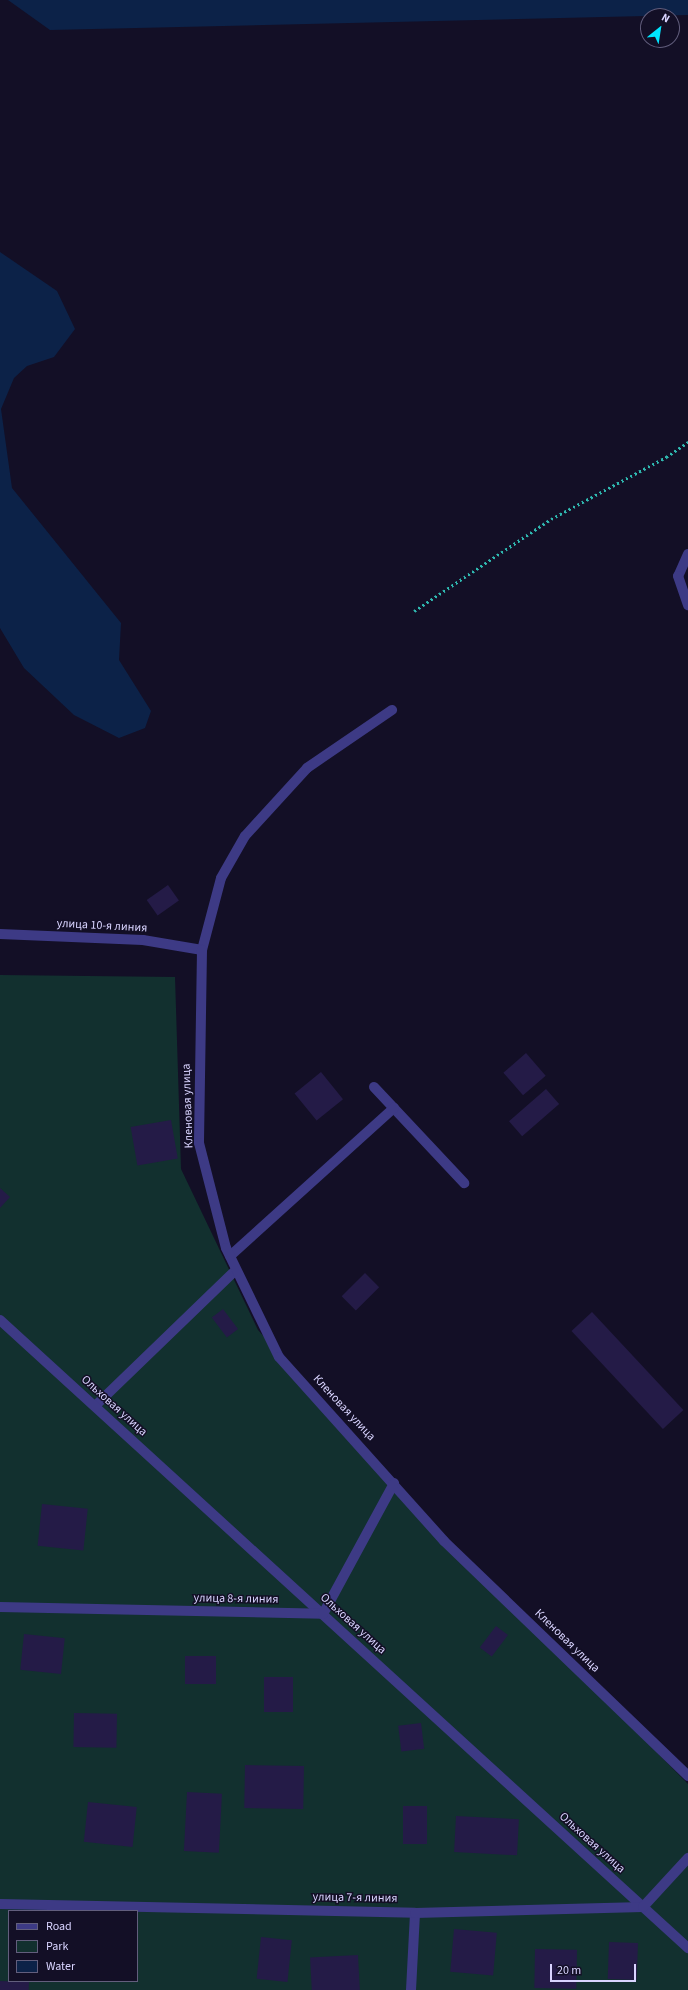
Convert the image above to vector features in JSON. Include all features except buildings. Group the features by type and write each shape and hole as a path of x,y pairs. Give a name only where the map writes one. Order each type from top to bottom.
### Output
{"street":[{"path":"688,554 678,576 688,605"},
{"name":"Кленовая улица","path":"392,710 307,768 245,836 221,878 202,950 199,1143 230,1256 235,1270 279,1357 394,1483 444,1541 688,1776"},
{"name":"улица 10-я линия","path":"0,934 143,940 202,950"},
{"path":"374,1087 464,1183"},
{"path":"230,1256 394,1108"},
{"path":"94,1406 235,1270"},
{"name":"Ольховая улица","path":"0,1320 688,1948"},
{"path":"323,1614 394,1483"},
{"name":"улица 8-я линия","path":"0,1607 323,1614"},
{"path":"643,1907 688,1858"},
{"name":"улица 7-я линия","path":"0,1904 415,1913 643,1907"},
{"path":"411,1990 415,1913"}],"path":[{"path":"414,611 551,519 666,457 688,442"}],"green space":[{"path":"0,975 175,977 181,1169 258,1330 409,1501 688,1784 688,1990 0,1990"}],"water":[{"path":"8,0 688,0 688,15 680,15 680,8 640,8 640,16 50,30"},
{"path":"0,252 57,291 75,329 54,357 27,366 14,378 1,409 12,488 121,623 119,660 151,711 145,728 119,738 74,715 24,668 0,628"}]}
